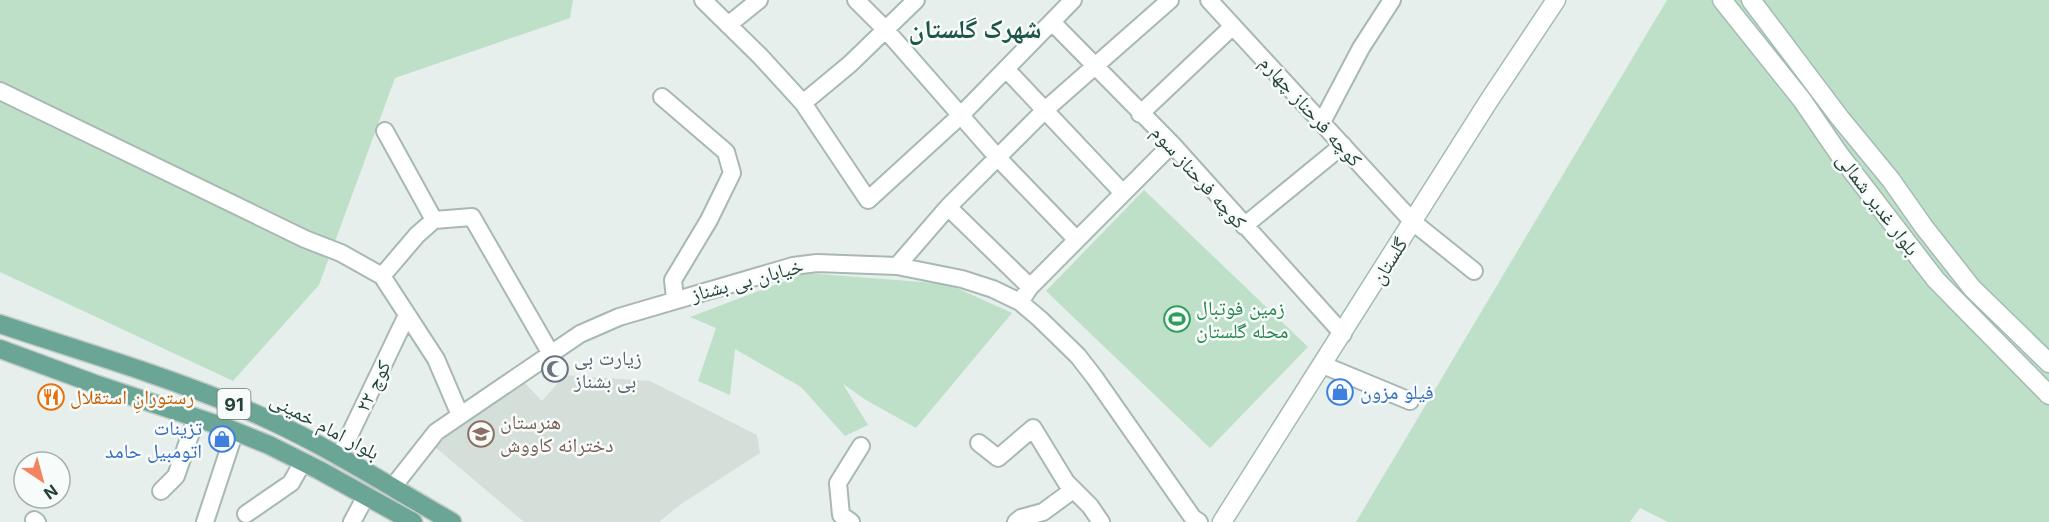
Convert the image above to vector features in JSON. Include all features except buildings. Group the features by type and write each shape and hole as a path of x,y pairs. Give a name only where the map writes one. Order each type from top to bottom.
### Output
{"main road":[{"name":"گلستان","path":"1222,522 1488,102 1556,0"},
{"name":"بلوار غدیر شمالی","path":"1722,0 1802,100 1860,183 1936,280 2049,395"},
{"name":"بلوار غدیر شمالی","path":"1751,0 1972,288 2049,363"},
{"name":"بلوار امام خمینی","path":"0,324 233,404 339,457 452,522"},
{"path":"65,373 73,348"},
{"name":"91","path":"0,349 235,431 303,462 413,522"}],"street":[{"path":"703,0 760,56 803,104 868,201 960,116 1073,0"},
{"path":"728,25 759,0"},
{"path":"856,0 885,29 998,158 1076,239"},
{"path":"803,104 850,64 916,0"},
{"path":"897,266 948,207 1045,110 1170,0"},
{"name":"کوچه فرحناز چهارم","path":"1209,0 1413,222 1474,271"},
{"path":"1322,122 1360,48 1390,2"},
{"name":"کوچه فرحناز سوم","path":"1053,23 1172,144 1343,334"},
{"path":"1140,114 1233,26"},
{"path":"1006,70 1123,193"},
{"path":"0,91 305,239 341,254 382,276 436,359 460,415"},
{"path":"662,97 726,152 732,173 709,220 673,280 675,299"},
{"path":"385,131 434,220"},
{"path":"1020,302 1030,287 1076,239 1172,144"},
{"path":"1244,226 1343,146"},
{"path":"948,207 1030,287"},
{"path":"382,276 417,235 434,220 472,217 551,354"},
{"name":"خیابان بی بشناز","path":"392,488 436,432 580,334 619,316 793,266 817,263 897,266 962,279 993,289 1020,302 1078,356 1193,518 1199,522"},
{"name":"کوچ ۲۲","path":"339,457 407,315"},
{"path":"1323,365 1410,401"},
{"path":"161,491 176,476 196,418"},
{"path":"980,443 999,458 1033,428 1066,482 1101,522"},
{"path":"204,522 235,431"},
{"path":"851,522 841,515 838,483 861,446"},
{"path":"246,514 291,483 303,462"},
{"path":"1016,522 1021,518 1043,512 1073,490"},
{"path":"352,522 366,496"}],"shaded area":[{"path":"565,375 650,381 757,435 760,453 681,504 659,522 524,522 435,447 463,421 523,381 542,401"}],"green space":[{"path":"0,0 573,0 570,18 395,78 319,285 233,381 0,272"},
{"path":"1667,0 2049,0 2049,522 1668,522 1640,508 1630,522 1356,522"},
{"name":"زمین فوتبال محله گلستان","path":"1144,190 1308,347 1210,448 1046,291"},
{"path":"806,273 948,284 1012,313 916,428 866,400 843,384 868,425 845,436 801,387 735,349 730,395 698,381 716,328 690,317"}],"place":[{"name":"زمین فوتبال محله گلستان","path":"1177,319"},
{"name":"زیارت بی بی بشناز","path":"555,369"},
{"name":"فیلو مزون","path":"1340,392"},
{"name":"رستورانِ استقلال","path":"51,397"},
{"name":"هنرستان دخترانه کاووش","path":"481,434"},
{"name":"تزینات اتومبیل حامد","path":"222,439"}],"district":[{"name":"شهرک گلستان","path":"975,28"}]}
